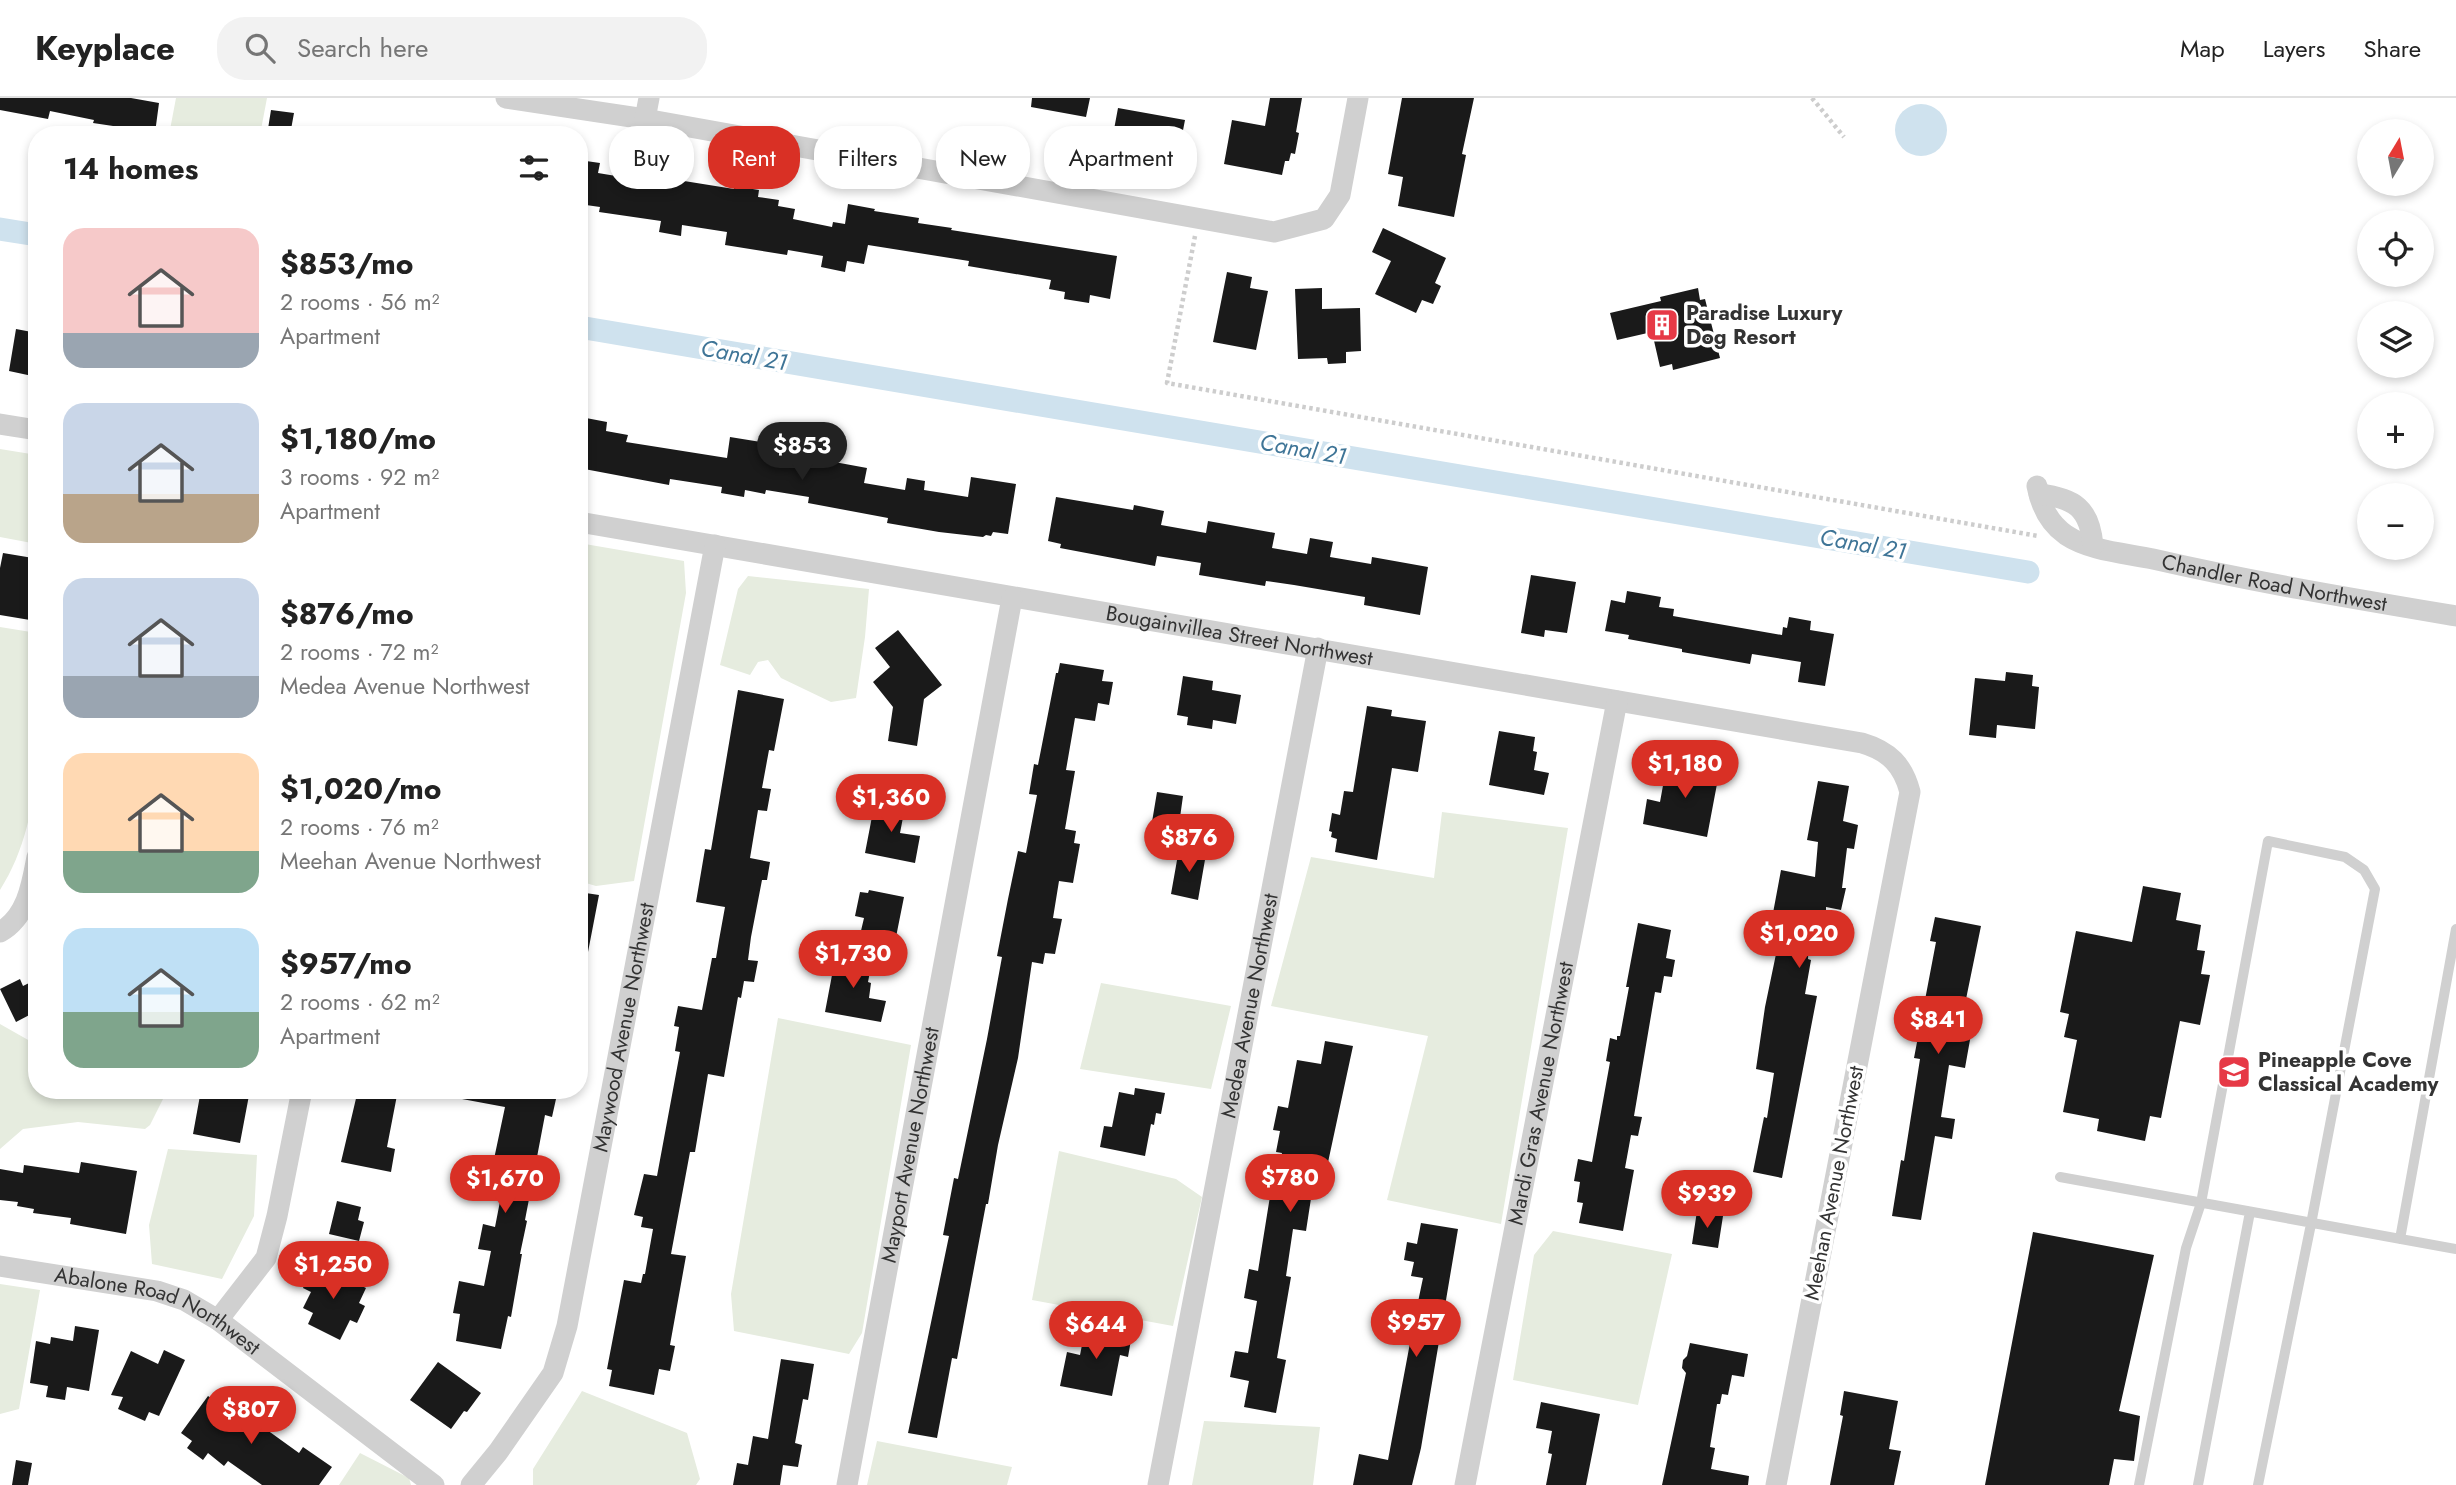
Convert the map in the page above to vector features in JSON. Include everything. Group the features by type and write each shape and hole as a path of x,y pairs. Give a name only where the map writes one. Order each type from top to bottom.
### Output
{"street":[{"path":"506,98 645,119 1274,232 1324,219 1340,195 1358,98"},
{"path":"645,119 649,98"},
{"path":"0,424 28,429"},
{"name":"Chandler Road Northwest","path":"2093,546 2088,522 2078,506 2038,490 2041,504 2052,523 2068,536 2093,546 2203,571 2456,616"},
{"name":"Bougainvillea Street Northwest","path":"588,524 1862,743 1880,749 1895,761"},
{"name":"Maywood Avenue Northwest","path":"471,1485 498,1452 553,1373 568,1326 715,545"},
{"name":"Mayport Avenue Northwest","path":"847,1485 1012,598"},
{"name":"Medea Avenue Northwest","path":"1158,1485 1318,649"},
{"name":"Mardi Gras Avenue Northwest","path":"1465,1485 1617,701"},
{"name":"Meehan Avenue Northwest","path":"1776,1485 1910,792 1906,776 1895,761"},
{"path":"0,932 9,927 28,898"},
{"path":"218,1320 266,1258 300,1099"},
{"name":"Abalone Road Northwest","path":"0,1266 158,1291 184,1300 218,1320 434,1485"}],"lane":[{"path":"2139,1485 2186,1248 2202,1203 2268,841 2345,857 2364,870 2375,889 2258,1485"},
{"path":"2400,1239 2456,929"},
{"path":"2060,1177 2456,1249"},
{"path":"2198,1485 2250,1212"}],"path":[{"path":"1812,98 1844,137"},
{"path":"1198,218 1167,383 2038,536"}],"shaded area":[{"path":"176,98 267,98 262,126 171,126"},
{"path":"0,449 28,454 28,542 0,537"},
{"path":"588,545 684,561 686,593 634,881 596,886 588,884"},
{"path":"748,576 869,589 856,698 831,702 781,678 768,660 758,662 750,675 720,665 738,589"},
{"path":"0,627 28,632 28,821 15,861 0,890"},
{"path":"1442,812 1568,828 1501,1224 1387,1200 1428,1036 1271,1006 1311,857 1434,878"},
{"path":"1101,983 1231,1006 1211,1089 1080,1069"},
{"path":"778,1018 911,1045 862,1333 849,1354 734,1331 731,1294"},
{"path":"0,1024 28,1040 28,1099 163,1099 150,1125 145,1129 78,1122 23,1129 0,1149"},
{"path":"168,1149 257,1155 254,1216 222,1279 152,1264 149,1225"},
{"path":"1059,1151 1176,1179 1202,1197 1173,1326 1032,1300"},
{"path":"1553,1231 1672,1254 1638,1405 1513,1380 1534,1255"},
{"path":"0,1284 40,1290 19,1409 0,1414"},
{"path":"582,1391 687,1433 700,1479 696,1485 533,1485 533,1469"},
{"path":"1204,1421 1320,1427 1313,1485 1192,1485"},
{"path":"877,1441 1012,1467 1007,1485 867,1485"},
{"path":"360,1453 409,1478 411,1485 339,1485"}],"water":[{"path":"1921,104 1931,106 1939,112 1945,120 1945,140 1939,148 1931,154 1921,156 1911,154 1903,148 1897,140 1895,130 1897,120 1903,112 1911,106"}],"building":[{"path":"0,98 131,98 159,103 156,126 113,126 50,111 48,119 0,110"},
{"path":"1032,98 1090,98 1086,117 1031,107"},
{"path":"1270,98 1302,98 1295,154 1291,153 1289,161 1285,161 1282,175 1224,164 1232,120 1265,126"},
{"path":"1402,98 1474,98 1462,154 1466,155 1454,217 1398,206 1403,177 1388,174"},
{"path":"1118,108 1185,120 1184,126 1115,126"},
{"path":"271,110 294,113 292,126 268,126"},
{"path":"588,161 600,163 598,173 609,175 609,189 694,189 694,183 708,185 708,189 753,189 759,190 758,197 779,200 778,206 795,209 793,219 832,227 833,222 845,224 848,204 919,218 918,223 952,228 951,230 1117,256 1110,299 1090,295 1089,303 1064,299 1065,292 1049,289 1051,280 968,266 969,261 868,245 864,264 847,261 845,272 821,267 823,256 788,250 787,255 725,245 727,232 682,225 681,236 659,232 661,221 599,212 600,207 588,205"},
{"path":"1383,228 1446,258 1435,283 1441,286 1433,304 1422,300 1416,313 1375,294 1391,261 1372,252"},
{"path":"1227,272 1252,277 1250,288 1268,291 1256,350 1213,342"},
{"path":"1322,288 1322,309 1360,308 1361,351 1346,352 1346,363 1328,364 1327,358 1298,359 1295,289"},
{"name":"Paradise Luxury Dog Resort","path":"1698,288 1700,300 1705,299 1720,358 1673,370 1672,364 1660,367 1652,332 1617,340 1610,313 1661,301 1660,297"},
{"path":"16,329 28,331 28,375 9,371"},
{"path":"588,418 607,422 606,431 628,435 626,442 727,458 730,437 792,447 791,454 867,468 864,483 905,490 907,478 925,481 924,490 968,497 971,477 1016,484 1008,534 993,532 991,536 983,537 887,523 888,518 808,503 809,497 766,490 765,494 745,490 744,497 721,493 722,487 670,479 669,485 588,470"},
{"path":"1056,497 1133,510 1134,505 1164,511 1161,525 1206,533 1208,521 1275,533 1272,548 1307,554 1310,538 1333,542 1330,557 1371,564 1372,557 1428,567 1420,615 1364,605 1365,597 1266,581 1265,586 1199,575 1201,563 1157,556 1155,566 1060,548 1061,544 1048,541"},
{"path":"3,553 28,557 28,620 0,615 0,568"},
{"path":"1531,575 1576,582 1567,633 1545,630 1544,637 1521,633"},
{"path":"1627,591 1661,597 1659,607 1674,609 1673,616 1782,635 1783,627 1787,628 1789,617 1811,621 1810,630 1834,634 1825,686 1798,682 1801,662 1752,654 1750,664 1682,652 1682,649 1628,639 1629,635 1605,631 1611,600 1625,603"},
{"path":"898,630 942,685 924,699 917,746 888,741 893,707 873,682 890,667 875,648"},
{"path":"1060,663 1104,670 1102,681 1113,682 1109,705 1098,703 1095,721 1075,718 1066,770 1075,771 1065,829 1076,831 1074,843 1080,844 1073,883 1059,881 1053,918 1062,919 1055,954 1045,953 1043,964 1032,962 1018,1058 986,1204 957,1359 952,1358 937,1438 908,1433 949,1236 943,1235 954,1178 958,1179 987,1039 1002,957 997,956 1008,899 1018,851 1026,853 1037,795 1029,794 1034,764 1038,765"},
{"path":"2006,672 2033,675 2032,686 2039,687 2035,729 1997,725 1996,738 1969,735 1975,678 2005,681"},
{"path":"1183,676 1213,681 1212,690 1241,695 1236,724 1213,720 1212,729 1187,725 1188,717 1177,715"},
{"path":"738,690 784,699 774,751 769,750 762,788 771,789 767,811 758,810 750,858 770,862 767,880 762,880 751,937 748,960 758,961 754,982 744,981 741,998 738,997 724,1077 708,1074 695,1152 690,1152 671,1254 686,1256 670,1345 675,1346 670,1371 659,1369 654,1395 609,1386 612,1370 607,1369 624,1280 641,1283 645,1274 653,1229 641,1227 643,1217 634,1215 644,1174 657,1176 680,1052 675,1051 679,1027 674,1026 678,1006 702,1010 712,958 716,958 725,907 696,902 705,849 711,850"},
{"path":"1367,706 1392,710 1391,716 1426,721 1418,772 1392,768 1377,860 1335,852 1337,839 1331,837 1332,832 1329,831 1332,813 1340,815 1344,791 1353,792"},
{"path":"1499,731 1535,737 1533,751 1537,752 1534,770 1549,773 1544,795 1489,785"},
{"path":"1675,760 1720,768 1707,837 1643,824 1647,799 1660,802 1664,780 1670,781"},
{"path":"1818,781 1849,786 1843,821 1858,825 1854,849 1847,848 1842,888 1846,888 1841,910 1826,907 1826,914 1818,913 1816,924 1810,924 1808,959 1811,960 1805,994 1817,996 1782,1178 1753,1172 1764,1117 1767,1118 1774,1073 1756,1069 1765,1007 1781,930 1774,929 1777,915 1773,913 1781,870 1815,877 1818,842 1807,840"},
{"path":"1157,792 1183,796 1178,832 1151,828"},
{"path":"875,801 905,807 900,833 920,836 915,863 865,853"},
{"path":"1179,849 1206,854 1198,900 1171,894"},
{"path":"2143,886 2181,893 2176,920 2201,925 2197,950 2205,951 2201,974 2210,975 2200,1025 2180,1021 2161,1118 2150,1116 2145,1141 2097,1131 2099,1119 2063,1112 2077,1040 2064,1037 2069,1014 2060,1012 2076,931 2132,942"},
{"path":"869,890 904,897 895,942 860,935 864,918 855,916 860,892 868,893"},
{"path":"588,893 599,895 588,952"},
{"path":"1935,917 1981,926 1965,1004 1976,1006 1965,1068 1949,1065 1941,1117 1955,1119 1952,1139 1935,1136 1921,1220 1892,1216 1901,1160 1904,1161 1920,1059 1914,1058 1936,942 1930,941"},
{"path":"1638,923 1671,930 1666,958 1675,960 1672,977 1664,976 1661,993 1655,992 1634,1116 1642,1117 1638,1136 1631,1135 1625,1168 1634,1170 1623,1231 1579,1223 1583,1203 1577,1202 1580,1182 1574,1181 1578,1159 1592,1162 1610,1062 1606,1061 1610,1038 1617,1040 1617,1036 1620,1036"},
{"path":"836,954 872,961 868,982 871,983 869,998 886,1001 881,1022 825,1012"},
{"path":"20,979 23,986 28,984 28,1016 16,1022 0,989"},
{"path":"1325,1041 1353,1046 1324,1181 1314,1179 1306,1231 1293,1229 1286,1276 1291,1277 1277,1358 1286,1360 1276,1413 1244,1407 1249,1381 1230,1377 1235,1351 1248,1353 1257,1301 1244,1298 1249,1269 1258,1271 1271,1190 1275,1190 1282,1153 1276,1152 1280,1131 1273,1130 1278,1106 1288,1108 1297,1060 1321,1064"},
{"path":"1135,1088 1165,1093 1161,1114 1156,1113 1154,1125 1151,1124 1145,1156 1100,1147 1104,1126 1112,1127 1119,1092 1134,1095"},
{"path":"199,1099 248,1099 240,1143 193,1134"},
{"path":"356,1099 396,1099 387,1147 395,1149 391,1172 341,1162"},
{"path":"462,1099 556,1099 552,1117 545,1115 525,1220 527,1221 511,1317 508,1316 501,1349 456,1341 460,1314 453,1313 459,1281 484,1286 491,1251 478,1249 483,1224 495,1227 503,1186 498,1185 503,1161 494,1159 505,1107"},
{"path":"81,1162 137,1171 126,1234 70,1224 71,1218 33,1213 34,1209 17,1206 18,1202 0,1200 0,1169 23,1173 24,1165 79,1173"},
{"path":"337,1201 361,1207 358,1220 364,1222 359,1241 329,1234"},
{"path":"1697,1211 1723,1216 1718,1248 1692,1244"},
{"path":"1421,1223 1458,1229 1421,1448 1412,1485 1353,1485 1359,1454 1388,1460 1410,1343 1397,1340 1401,1318 1414,1321 1423,1278 1411,1276 1414,1262 1404,1260 1407,1242 1417,1244"},
{"path":"2033,1232 2154,1255 2119,1411 2140,1416 2134,1461 2114,1459 2109,1485 1985,1485"},
{"path":"314,1263 366,1288 359,1303 365,1306 357,1323 350,1320 340,1340 308,1324 313,1313 303,1308 311,1292 303,1288"},
{"path":"1086,1325 1132,1334 1128,1357 1120,1355 1112,1396 1060,1386 1067,1352 1080,1355"},
{"path":"75,1326 99,1330 89,1391 67,1387 65,1400 46,1397 48,1386 30,1383 36,1341 50,1344 51,1337 73,1341"},
{"path":"1690,1343 1748,1354 1744,1377 1732,1375 1728,1395 1722,1394 1720,1404 1717,1404 1710,1447 1715,1448 1711,1469 1749,1476 1748,1485 1662,1485 1686,1373 1682,1368 1683,1360 1687,1356"},
{"path":"164,1350 185,1360 159,1416 149,1412 145,1421 118,1409 123,1397 111,1395 131,1351 158,1364"},
{"path":"781,1359 814,1364 808,1400 803,1399 795,1443 802,1445 798,1467 783,1465 780,1485 733,1485 737,1463 748,1465 753,1436 768,1439"},
{"path":"438,1362 481,1393 451,1429 410,1400"},
{"path":"1844,1391 1898,1401 1889,1449 1901,1451 1894,1485 1830,1485 1843,1416 1840,1415"},
{"path":"208,1396 234,1412 243,1400 262,1415 256,1422 299,1453 303,1447 332,1467 319,1485 262,1485 228,1461 224,1466 208,1453 203,1460 187,1448 192,1441 181,1433"},
{"path":"1541,1402 1600,1414 1586,1485 1546,1485 1552,1454 1548,1453 1552,1431 1536,1428"},
{"path":"16,1460 32,1463 28,1485 12,1485"}],"waterway":[{"name":"Canal 21","path":"0,229 28,234"},
{"name":"Canal 21","path":"588,329 2028,572"}],"place":[{"name":"Paradise Luxury Dog Resort","path":"1662,325"},
{"name":"Pineapple Cove Classical Academy","path":"2234,1072"}]}
